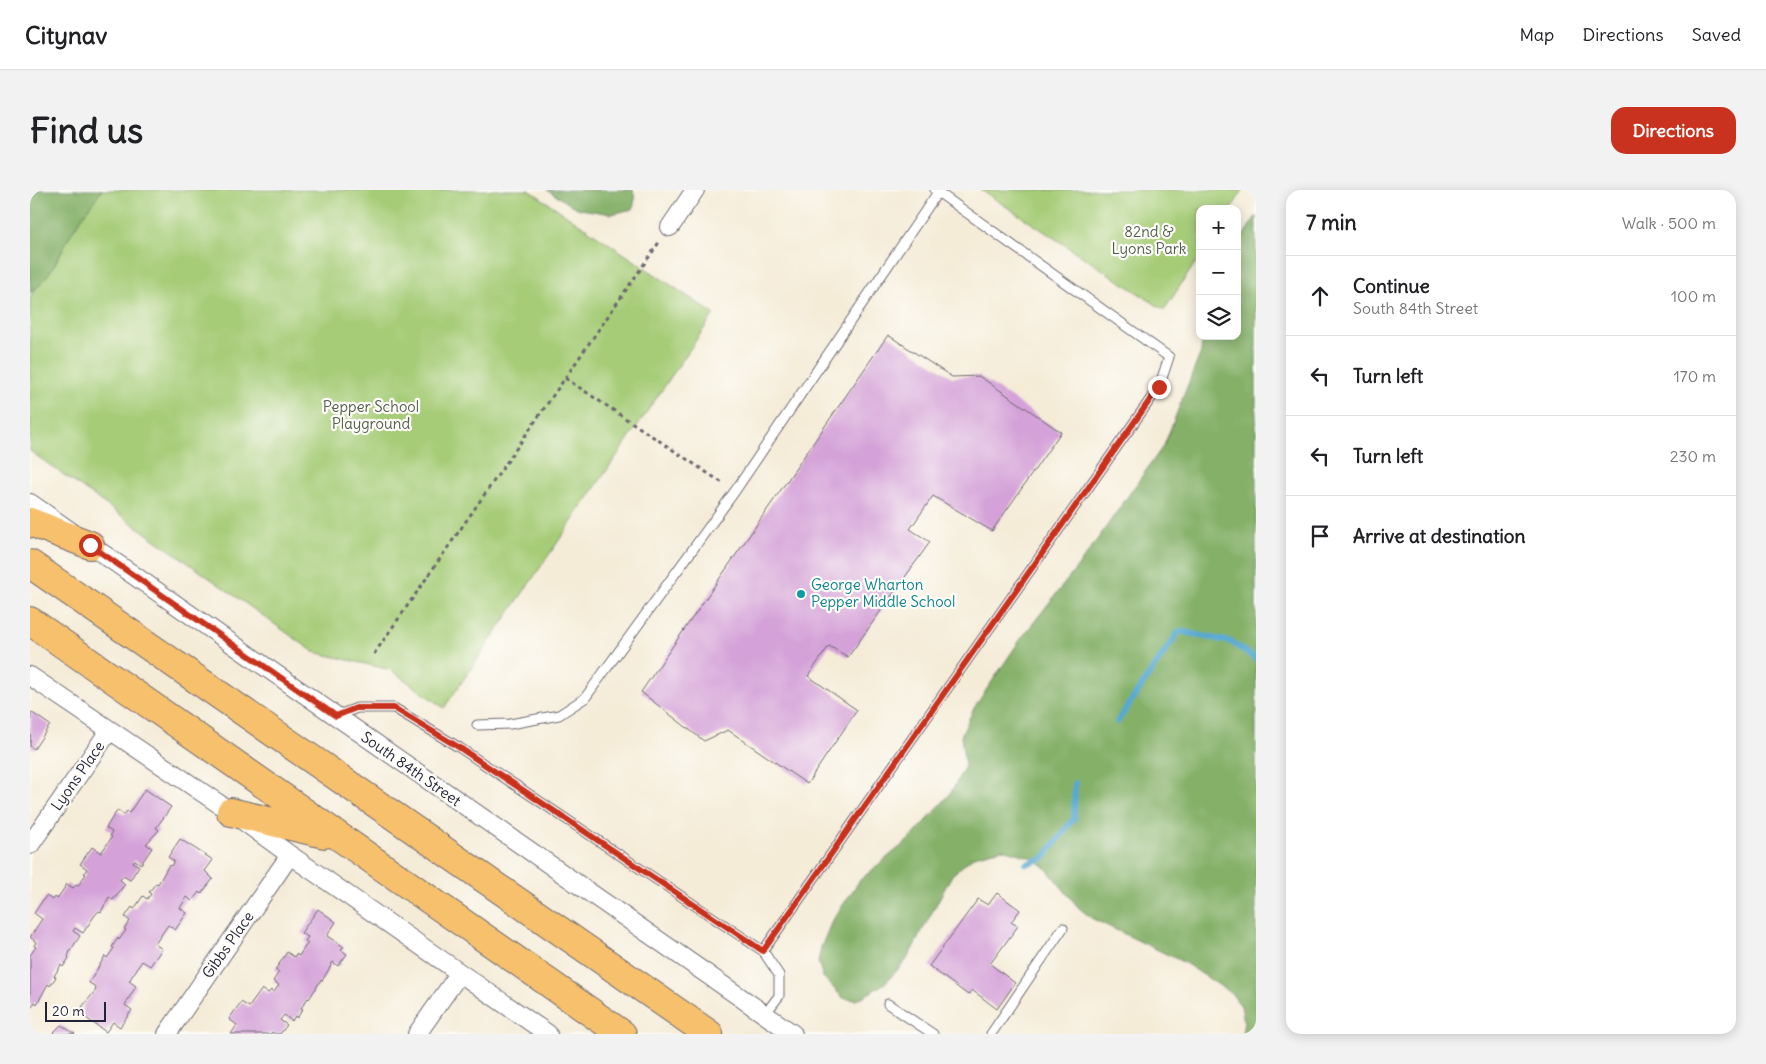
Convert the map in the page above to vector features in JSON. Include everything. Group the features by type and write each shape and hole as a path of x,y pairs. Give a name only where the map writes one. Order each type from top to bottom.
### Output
{"main road":[{"path":"30,522 90,545"},
{"path":"30,564 709,1034"},
{"path":"30,621 622,1034"},
{"path":"231,812 339,837"}],"street":[{"path":"670,226 695,190"},
{"name":"South 84th Street","path":"30,503 793,1034"},
{"path":"30,676 231,812 459,974 548,1034"},
{"name":"Lyons Place","path":"30,844 110,731"},
{"name":"Gibbs Place","path":"167,1034 290,855"},
{"path":"417,1034 459,974"}],"lane":[{"path":"477,725 510,724 559,715 585,698 735,491 937,191 1169,357 1159,387 763,951"},
{"path":"336,716 356,708 394,708 460,748 763,951 779,975 779,996 765,1014"},
{"path":"991,1034 1063,928"},
{"path":"888,1004 933,1034"}],"path":[{"path":"374,654 670,226"},
{"path":"565,378 735,491"}],"green space":[{"path":"30,190 102,190 74,229 50,272 38,287 30,293"},
{"name":"Pepper School Playground","path":"99,190 529,190 714,314 444,708 391,670 314,652 30,451 30,297"},
{"path":"547,190 633,190 635,199 633,209 612,214 580,209"},
{"name":"82nd & Lyons Park","path":"981,190 1243,190 1234,205 1196,205 1196,262 1164,310"},
{"path":"1256,216 1256,1034 1242,1034 1244,1021 1241,1006 1231,993 1185,963 1091,918 1078,907 1045,867 1033,858 1002,849 974,856 952,875 906,961 885,983 857,1000 843,998 823,977 818,962 821,947 832,921 860,880 912,837 950,794 965,766 961,736 974,708 1020,640 1082,561 1164,445 1201,352 1202,340 1241,340 1241,239"}],"building":[{"name":"George Wharton Pepper Middle School","path":"888,335 952,377 979,376 1061,432 992,531 933,496 910,529 930,542 848,657 829,646 808,676 857,710 807,784 728,730 704,741 641,692"},
{"path":"31,712 50,725 34,749 30,746"},
{"path":"145,789 171,807 156,828 159,830 146,844 152,848 141,864 135,860 133,862 139,866 130,880 123,876 120,880 125,884 113,900 109,897 101,912 99,911 95,915 83,933 75,928 73,931 80,936 70,951 69,958 63,967 61,965 54,976 56,977 50,986 48,984 37,1004 35,1002 32,1007 30,1006 30,955 36,947 34,946 36,942 30,937 42,919 34,913 46,896 53,900 55,897 57,899 67,884 73,888 76,885 78,886 87,869 80,864 92,847 101,853 112,837 110,836 112,832 106,828 112,818 118,810 124,815 127,811 129,813"},
{"path":"180,839 213,860 205,871 213,879 201,894 199,892 192,901 187,897 180,908 187,913 175,930 168,925 155,944 162,949 150,966 142,961 129,981 136,986 125,1005 132,1010 120,1027 113,1022 106,1032 80,1014 84,1008 82,1007 96,990 96,987 89,983 105,956 107,958 118,938 119,940 126,930 124,929 130,921 125,917 132,907 134,909 143,896 147,899 151,894 149,892 156,883 158,884 169,865 171,866 174,861 168,857"},
{"path":"997,893 1020,910 1011,922 1018,926 990,964 1015,983 997,1009 972,990 968,995 929,966 978,899 988,905"},
{"path":"318,909 336,922 327,936 344,947 341,950 347,954 338,966 333,962 322,981 301,1008 303,1009 297,1018 295,1016 292,1021 284,1015 280,1020 287,1025 280,1034 272,1032 271,1034 231,1034 237,1025 229,1019 241,1002 249,1007 262,989 268,993 271,990 274,992 279,985 273,981 279,972 275,970 287,952 294,957 296,954 299,956 308,943 305,941 308,937 301,933"},
{"path":"61,1025 75,1034 52,1034"}],"waterway":[{"path":"1117,722 1179,631 1231,642 1256,659"},
{"path":"1026,864 1044,858 1074,818 1075,783"}],"place":[{"name":"George Wharton Pepper Middle School","path":"801,594"}],"route":[{"path":"90,545 336,716 356,708 394,708 460,748 763,951 1159,387"}]}
